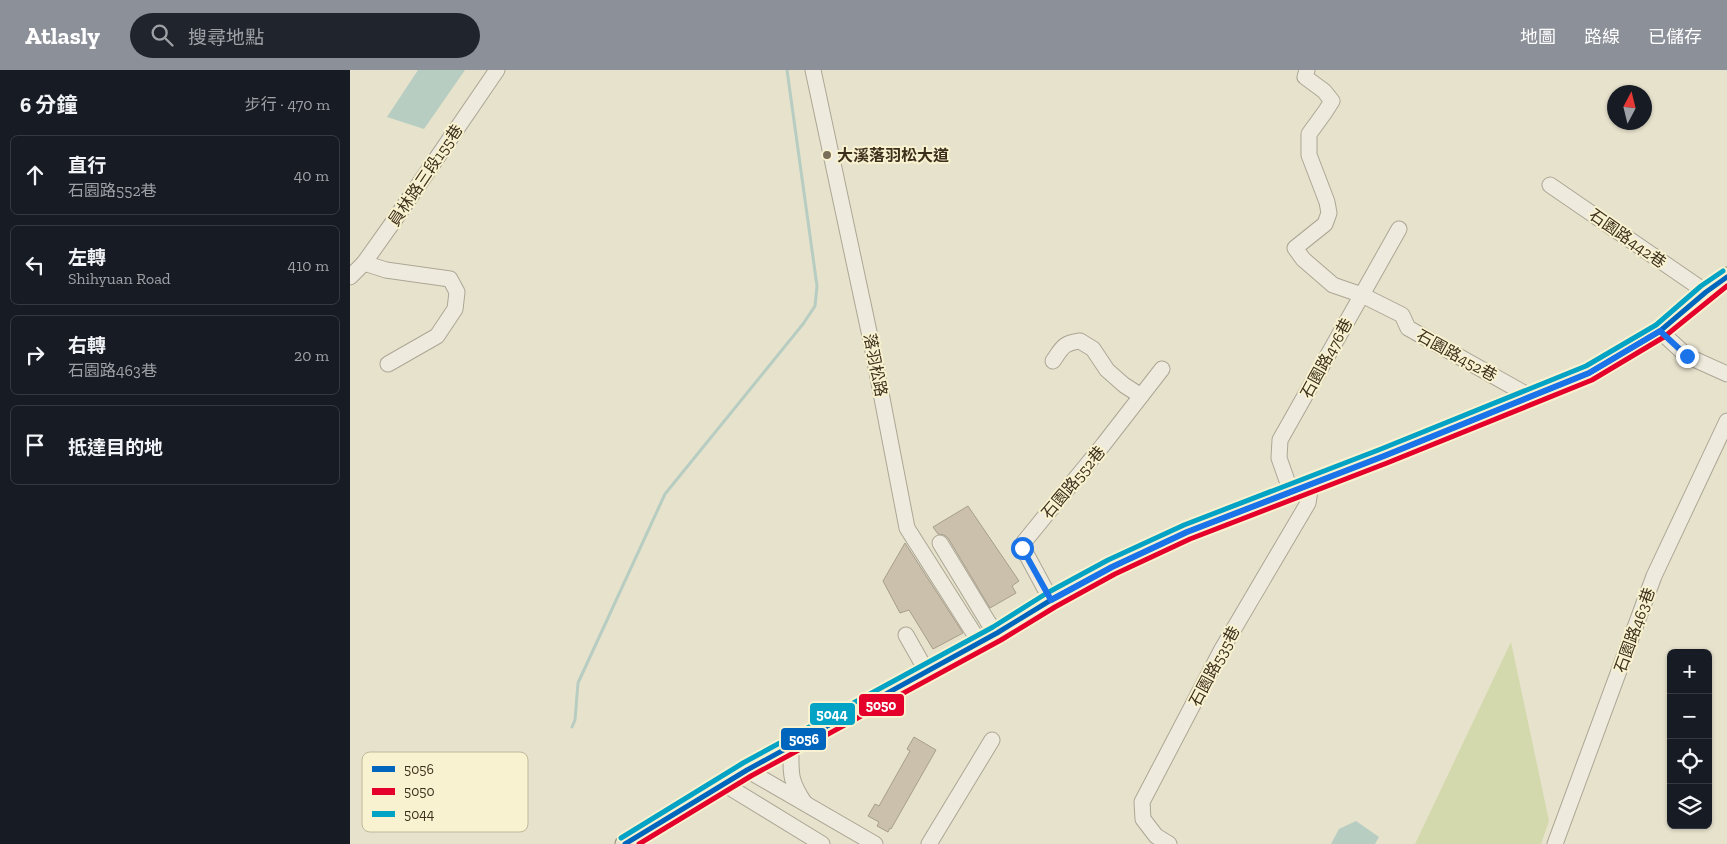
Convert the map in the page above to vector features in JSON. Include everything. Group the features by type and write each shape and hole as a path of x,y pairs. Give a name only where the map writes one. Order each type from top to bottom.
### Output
{"main road":[{"path":"625,844 747,770 980,643 1051,600 1112,567 1187,532 1589,373 1660,331 1727,277"}],"street":[{"name":"員林路三段155巷","path":"350,276 364,263 391,225 496,70"},
{"name":"落羽松路","path":"813,70 871,342 907,528 980,643"},
{"name":"石園路452巷","path":"1307,70 1305,77 1324,91 1332,101 1309,134 1309,155 1327,202 1329,213 1325,224 1295,248 1303,259 1333,285 1362,295 1402,315 1408,328 1531,396"},
{"name":"石園路442巷","path":"1550,185 1706,292"},
{"name":"石園路476巷","path":"1291,492 1279,458 1280,440 1399,229"},
{"path":"364,263 386,270 450,279 457,292 455,309 437,336 388,364"},
{"path":"1660,331 1687,356 1727,374"},
{"path":"1053,362 1063,346 1080,341 1093,349 1107,370 1124,385 1141,396"},
{"name":"石園路552巷","path":"1051,600 1022,548 1024,542 1162,369"},
{"name":"石園路463巷","path":"1556,844 1654,576 1727,421"},
{"name":"石園路535巷","path":"1169,844 1156,836 1143,819 1142,802 1222,649 1308,503 1311,484"},
{"path":"940,543 988,622 997,633"},
{"path":"906,635 927,672"},
{"path":"929,844 992,740"},
{"path":"791,747 791,776 805,804"},
{"path":"747,770 875,844"},
{"path":"724,784 822,844"}],"green space":[{"path":"1511,642 1549,821 1541,844 1415,844"}],"shaded area":[{"path":"418,70 465,70 424,129 387,117"},
{"path":"1356,821 1379,837 1375,844 1331,844 1339,829"}],"building":[{"path":"968,506 1019,581 1012,586 1016,593 990,608 948,538 938,534 933,527"},
{"path":"905,543 963,633 933,649 909,610 900,613 883,581"},
{"path":"914,737 936,750 888,832 877,826 879,822 868,816 875,804 879,806 910,751 907,749"}],"waterway":[{"path":"572,727 575,720 578,683 665,494 803,324 815,306 817,286 787,70"}],"transit line":[{"name":"5044","path":"621,838 743,763 993,627 1047,593 1108,560 1184,525 1381,449 1586,366 1656,325 1701,286 1723,271"},
{"name":"5056","path":"625,844 747,770 997,633 1051,600 1112,567 1187,532 1384,456 1589,373 1660,331 1727,277"},
{"name":"5050","path":"639,844 751,776 1001,640 1055,607 1115,574 1190,539 1387,463 1592,380 1664,337 1727,286"}],"place":[{"name":"大溪落羽松大道","path":"827,155"}],"route":[{"path":"1022,548 1051,600 1112,567 1187,532 1384,456 1589,373 1660,331 1687,356"}]}
